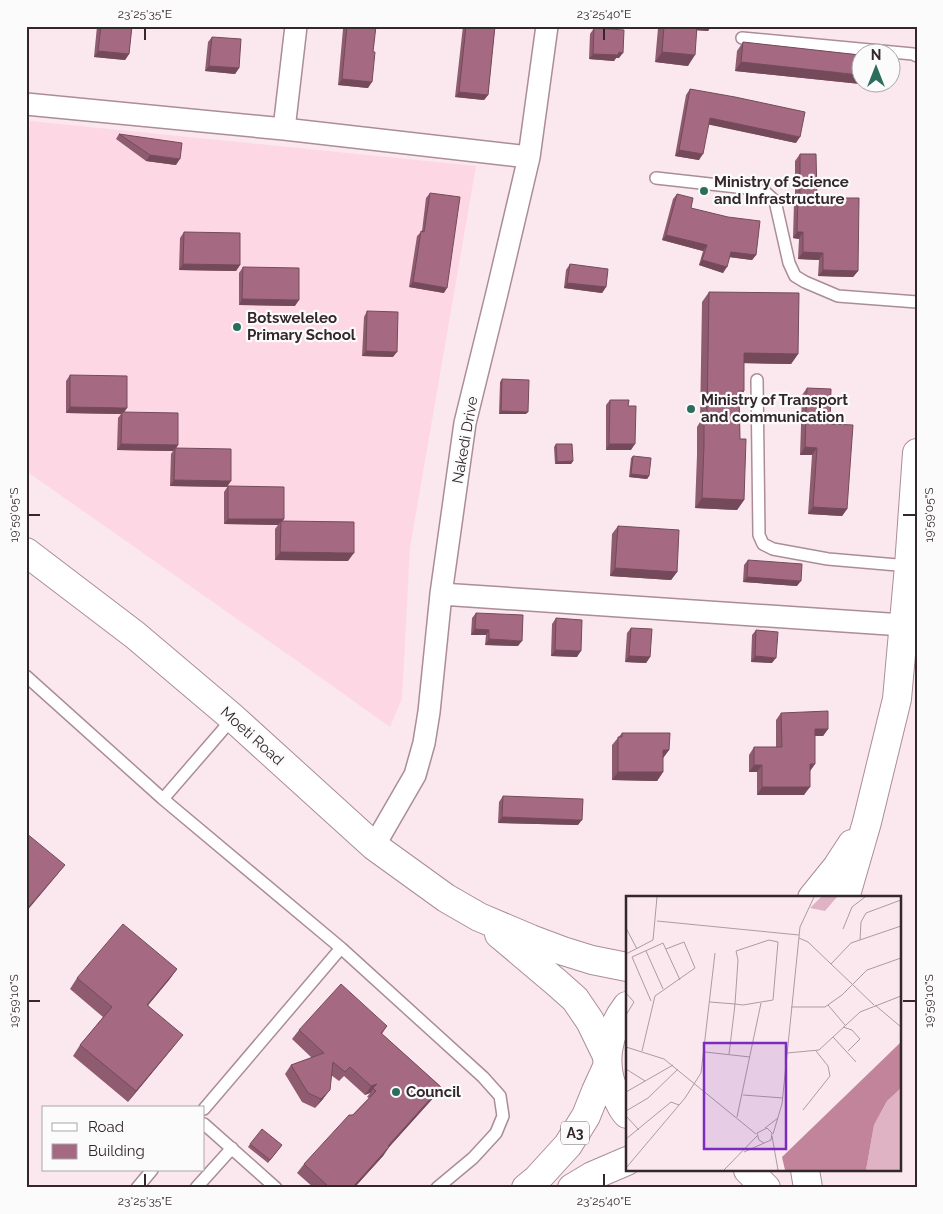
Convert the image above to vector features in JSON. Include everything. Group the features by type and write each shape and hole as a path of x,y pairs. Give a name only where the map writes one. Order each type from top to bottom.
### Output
{"main road":[{"path":"846,896 867,822 896,699 909,566 917,453"},
{"name":"Moeti Road","path":"26,552 135,635 233,718 374,846 446,898 479,917 523,936 592,960 626,967"},
{"path":"814,896 837,867 867,822"},
{"name":"Moeti Road","path":"479,917 575,1000 590,1021 607,1061"},
{"name":"A3","path":"526,1188 537,1179 568,1145 586,1116 607,1061 610,1036 626,1007"},
{"name":"A3","path":"607,1061 612,1090 626,1113"},
{"path":"572,1188 592,1176 626,1161"},
{"path":"750,1172 766,1188"},
{"path":"804,1172 808,1188"}],"street":[{"path":"284,129 296,26"},
{"name":"Nakedi Drive","path":"374,846 416,775 424,743 441,594 465,423 498,293 528,157 547,26"},
{"path":"26,104 284,129 528,157"},
{"path":"441,594 903,624"}],"lane":[{"path":"742,38 913,54 917,56"},
{"path":"656,178 755,189 765,192 774,201 789,263 795,276 838,296 917,302"},
{"path":"757,380 759,535 763,544 772,549 828,559 909,566"},
{"path":"26,676 164,799 341,948 483,1077 500,1096 503,1116 496,1133 473,1158 437,1188"},
{"path":"164,799 233,718"},
{"path":"205,1108 341,948"},
{"path":"205,1125 276,1188"},
{"path":"196,1188 232,1148"},
{"path":"136,1188 150,1172"}],"shaded area":[{"name":"Botsweleleo Primary School","path":"30,121 476,166 410,548 402,699 390,727 26,471 26,183"}],"building":[{"path":"101,26 132,26 129,54 98,51"},
{"path":"347,26 376,26 372,82 342,79"},
{"path":"466,26 495,26 488,95 459,92"},
{"path":"664,26 697,26 695,55 662,52"},
{"path":"594,28 624,30 623,53 619,52 618,55 593,54"},
{"path":"212,37 241,39 239,68 209,66"},
{"path":"743,42 850,54 850,74 741,62"},
{"path":"690,89 805,112 800,137 710,118 703,154 679,150"},
{"path":"119,134 182,143 180,159 150,155"},
{"path":"800,154 816,154 817,196 859,198 858,271 823,270 823,253 803,252 803,232 797,232 798,195 800,196"},
{"path":"430,193 460,197 447,288 413,282 421,231 424,232"},
{"path":"677,194 693,198 691,208 728,217 760,221 756,255 731,252 727,267 702,260 707,245 666,235"},
{"path":"184,232 240,233 240,265 183,264"},
{"path":"570,264 608,269 606,287 567,283"},
{"path":"243,267 299,268 299,300 242,299"},
{"path":"709,292 799,293 798,354 744,353 744,391 739,391 740,439 746,439 744,500 702,498 704,417 707,417"},
{"path":"367,311 398,312 397,352 366,351"},
{"path":"70,375 127,376 127,408 70,407"},
{"path":"502,379 529,380 528,412 501,411"},
{"path":"807,388 831,389 830,424 853,425 847,509 813,507 817,448 805,447"},
{"path":"610,400 629,400 628,406 636,406 635,444 609,444"},
{"path":"122,412 178,413 178,445 121,444"},
{"path":"556,444 572,444 573,461 557,462"},
{"path":"175,448 231,449 231,481 174,480"},
{"path":"633,456 651,458 649,476 631,474"},
{"path":"228,486 284,487 284,519 228,519"},
{"path":"281,521 354,522 354,553 280,552"},
{"path":"618,526 679,530 677,572 615,568"},
{"path":"748,560 802,564 801,581 747,577"},
{"path":"476,613 523,615 522,641 489,639 489,630 475,629"},
{"path":"556,618 582,620 581,651 555,650"},
{"path":"631,628 652,629 650,657 629,656"},
{"path":"756,630 778,632 776,658 755,656"},
{"path":"828,711 828,729 815,729 815,764 810,764 810,787 762,787 762,765 754,765 754,747 782,747 781,713"},
{"path":"622,733 670,733 669,750 663,750 663,772 618,772 618,737 622,737"},
{"path":"503,796 583,799 582,820 502,817"},
{"path":"26,833 65,865 26,910"},
{"path":"123,924 177,969 147,1005 183,1035 136,1091 80,1045 112,1007 77,978"},
{"path":"341,984 387,1026 381,1033 441,1087 352,1188 330,1188 304,1164 349,1115 353,1115 376,1091 373,1088 377,1084 371,1086 350,1067 345,1072 333,1062 330,1090 321,1099 308,1093 291,1065 324,1053 299,1030"},
{"path":"262,1129 282,1145 270,1160 250,1144"}],"place":[{"name":"Ministry of Science and Infrastructure","path":"704,191"},
{"name":"Botsweleleo Primary School","path":"237,327"},
{"name":"Ministry of Transport and communication","path":"691,409"},
{"name":"Council","path":"396,1092"}]}
